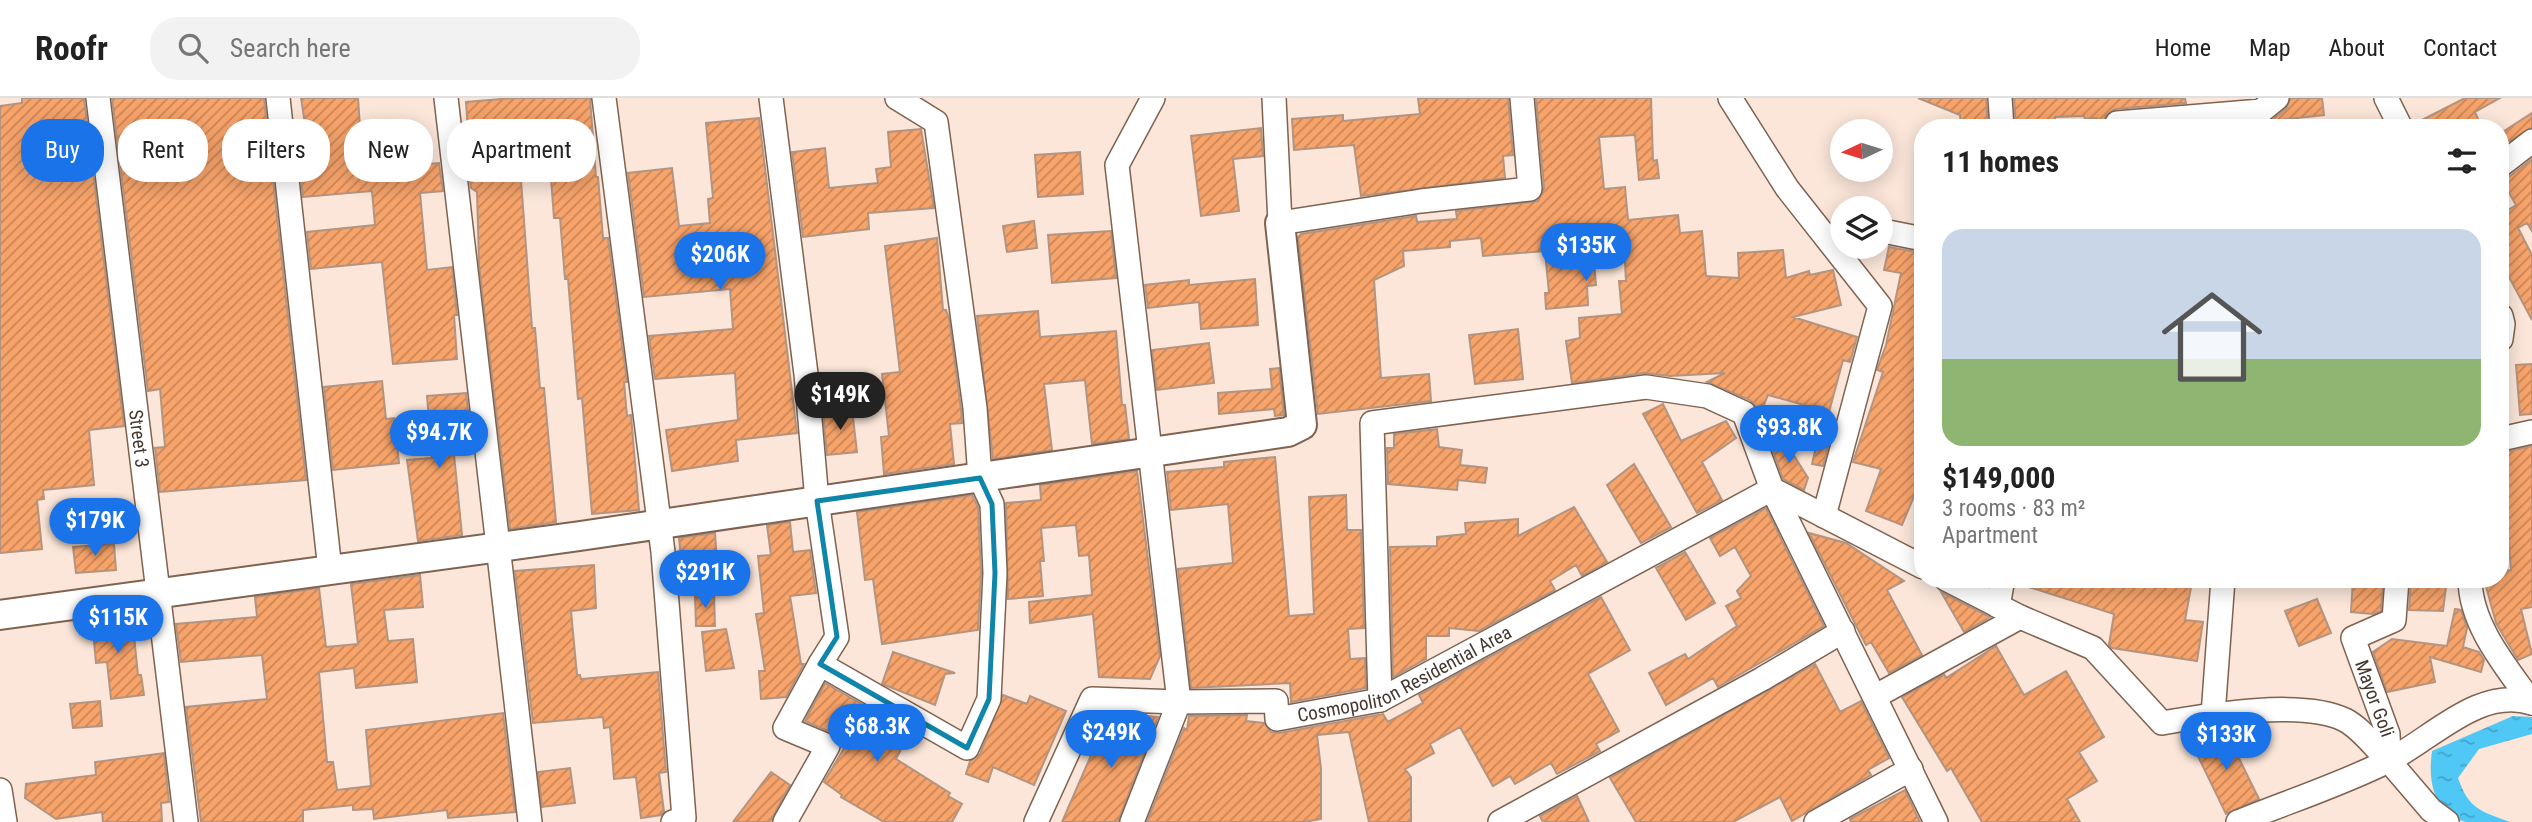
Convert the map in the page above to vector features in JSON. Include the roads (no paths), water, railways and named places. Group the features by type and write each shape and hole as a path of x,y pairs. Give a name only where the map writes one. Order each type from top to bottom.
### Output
{"street":[{"name":"Street 3","path":"98,98 186,822"},
{"path":"278,98 330,570"},
{"path":"446,98 530,822"},
{"path":"604,98 659,525 684,818 674,822"},
{"path":"771,98 804,361 817,501 837,637 785,728 828,746 785,822"},
{"path":"820,664 967,748 989,699 995,573 992,504 980,478 975,408 936,122 897,98"},
{"path":"1132,822 1179,702 1117,165 1153,98"},
{"path":"0,615 659,525 1288,432 1302,425 1280,223 1274,98"},
{"path":"1280,223 1421,201 1530,189 1522,98"},
{"path":"1730,98 1787,188 1880,306 1824,516"},
{"path":"2000,98 2001,119"},
{"path":"2165,119 2261,111 2277,98"},
{"path":"2386,98 2396,119"},
{"path":"2509,158 2532,141"},
{"path":"1893,233 1914,237"},
{"path":"1380,700 1372,423 1646,387 1707,396 1744,413 1772,489 1936,822"},
{"path":"2509,437 2532,432"},
{"path":"1772,489 1914,562"},
{"name":"Cosmopoliton Residential Area","path":"1179,702 1276,701 1277,719 1380,700 1772,489"},
{"path":"1964,588 2020,617 2092,648 2162,723 2213,715 2319,711 2347,721 2389,761"},
{"path":"1998,606 2001,588"},
{"path":"2213,715 2222,588"},
{"name":"Mayor Goli","path":"2396,588 2394,620 2353,638 2388,734 2389,761 2431,810 2447,822"},
{"path":"2470,588 2490,642 2532,703"},
{"path":"1876,696 2020,617"},
{"path":"1500,822 1762,679 1843,631"},
{"path":"2238,822 2389,761 2433,730 2484,705 2514,697 2532,703"},
{"path":"1036,822 1092,699 1179,702"},
{"path":"1816,822 1911,769"},
{"path":"0,790 5,822"}],"water":[{"path":"2513,716 2532,717 2532,734 2479,749 2458,778 2471,803 2510,822 2466,822 2455,818 2439,803 2435,794 2431,773 2432,751"}]}
